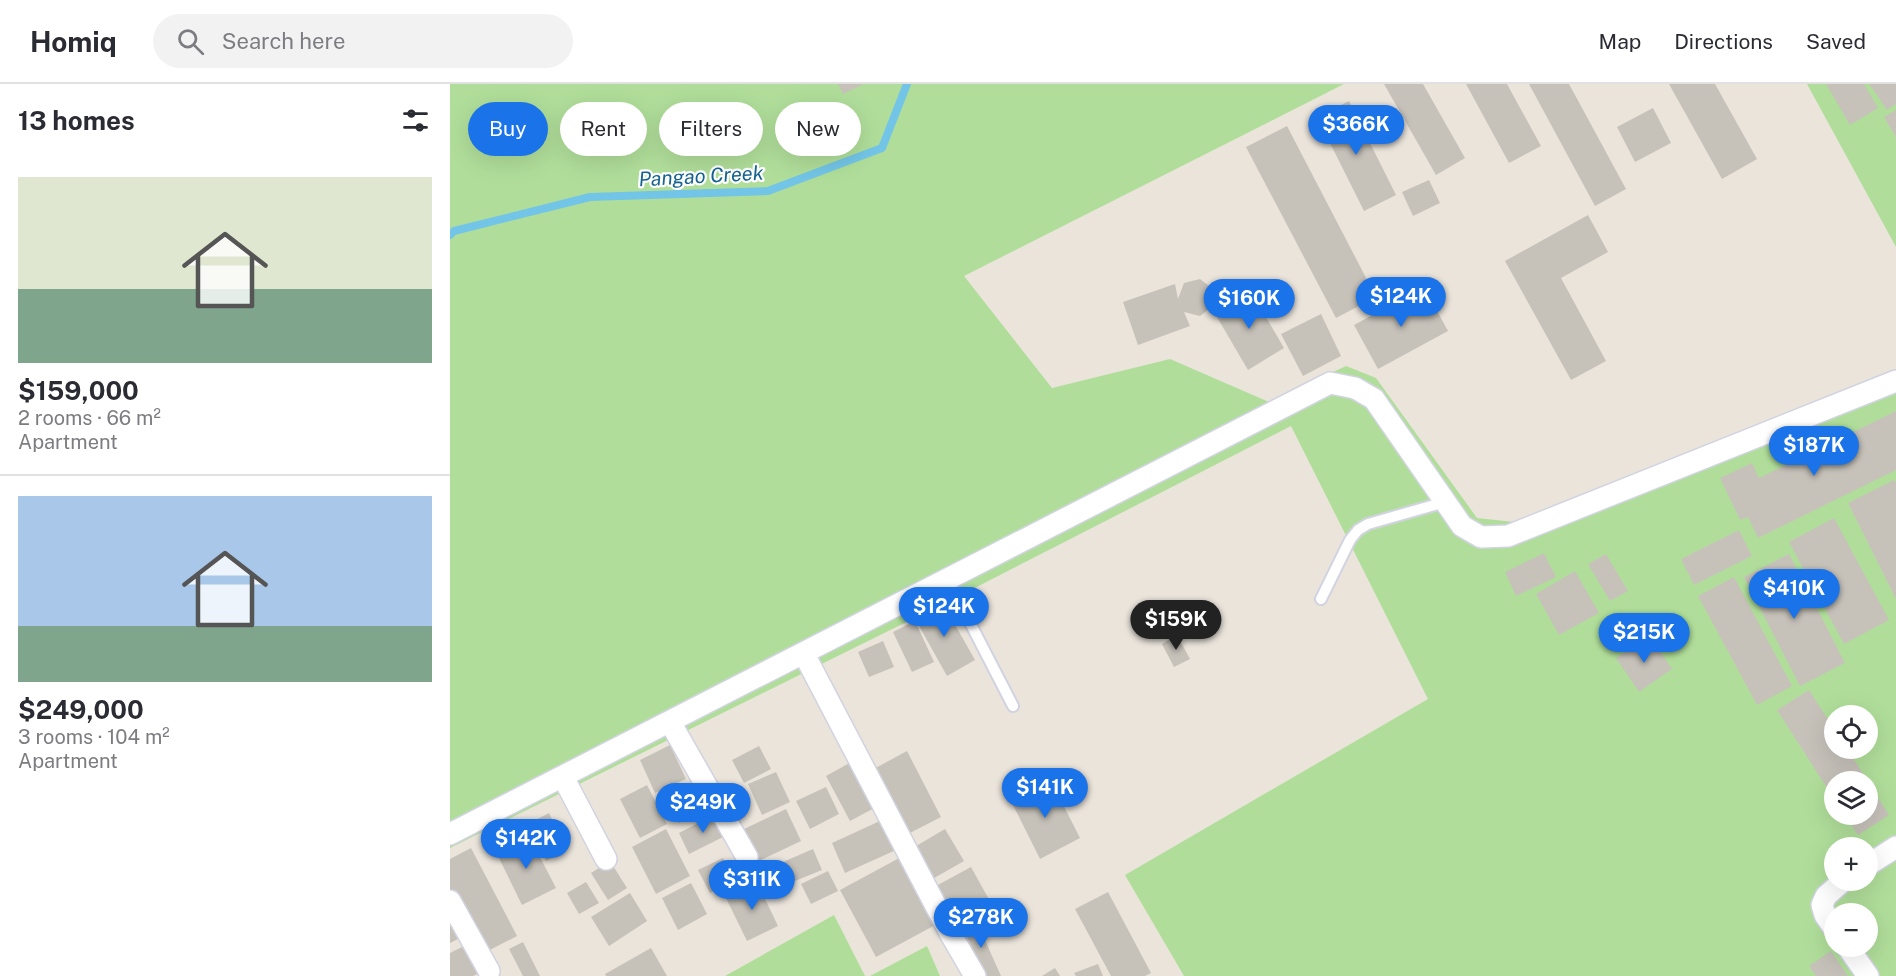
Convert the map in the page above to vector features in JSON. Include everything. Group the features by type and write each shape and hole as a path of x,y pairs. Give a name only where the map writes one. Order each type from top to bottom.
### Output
{"street":[{"path":"450,834 1330,383 1355,388 1374,399 1462,526 1481,537 1508,536 1896,381"},
{"path":"804,654 950,933 975,976"},
{"path":"670,722 747,857"},
{"path":"563,777 606,859"},
{"path":"1878,859 1896,847"},
{"path":"1824,911 1822,904 1832,891"},
{"path":"450,900 489,970"},
{"path":"1855,957 1868,976"}],"lane":[{"path":"1322,599 1350,540 1358,530 1368,524 1445,502"},
{"path":"947,578 1014,706"}],"green space":[{"path":"450,84 1344,84 964,276 1052,388 1170,359 1269,402 1346,366 1376,378 1477,518 1514,522 1896,370 1896,976 1184,976 1125,875 1428,699 1291,426 961,595 450,848"},
{"path":"1807,84 1896,84 1896,247"},
{"path":"834,915 865,976 725,976"},
{"path":"927,946 940,976 870,976"}],"building":[{"path":"838,84 864,84 843,94"},
{"path":"1384,84 1423,84 1465,158 1436,175"},
{"path":"1466,84 1507,84 1541,146 1509,163"},
{"path":"1529,84 1569,84 1626,189 1595,206"},
{"path":"1669,84 1715,84 1757,159 1722,179"},
{"path":"1826,84 1864,84 1878,108 1850,125"},
{"path":"1869,84 1896,84 1896,104 1887,110"},
{"path":"1349,101 1396,195 1364,211 1317,117"},
{"path":"1653,108 1671,143 1635,162 1617,127"},
{"path":"1896,110 1896,137 1884,117"},
{"path":"1287,126 1376,297 1336,318 1246,147"},
{"path":"1429,180 1440,203 1413,216 1402,192"},
{"path":"1588,215 1608,252 1561,278 1606,361 1571,380 1505,261"},
{"path":"1200,279 1213,289 1213,306 1200,316 1184,312 1190,326 1138,345 1123,302 1175,284 1178,299 1184,283"},
{"path":"1424,287 1448,331 1378,369 1354,325"},
{"path":"1250,290 1284,348 1248,370 1214,312"},
{"path":"1321,314 1341,356 1303,376 1281,334"},
{"path":"1896,411 1896,470 1758,538 1748,517 1740,520 1720,478 1752,463 1759,478"},
{"path":"1894,480 1896,483 1896,599 1848,503"},
{"path":"1834,518 1889,620 1844,644 1789,542"},
{"path":"1739,530 1752,556 1694,585 1681,559"},
{"path":"1544,553 1556,577 1516,596 1505,572"},
{"path":"1606,554 1628,591 1610,601 1588,564"},
{"path":"1789,554 1845,663 1800,686 1744,577"},
{"path":"1575,571 1599,613 1559,635 1536,594"},
{"path":"1734,577 1792,686 1757,705 1698,596"},
{"path":"941,600 975,660 947,676 913,615"},
{"path":"915,621 934,662 912,672 893,632"},
{"path":"1177,635 1190,659 1174,667 1162,644"},
{"path":"1649,635 1672,669 1639,692 1616,658"},
{"path":"883,641 894,667 869,677 858,652"},
{"path":"1809,690 1824,713 1824,759 1854,759 1861,771 1824,771 1824,783 1777,710"},
{"path":"670,745 686,779 655,793 640,760"},
{"path":"759,746 771,769 744,783 732,760"},
{"path":"907,751 941,817 904,836 870,771"},
{"path":"855,760 880,805 850,821 826,776"},
{"path":"776,772 790,802 762,815 748,784"},
{"path":"1050,779 1080,838 1040,859 1010,799"},
{"path":"696,780 709,803 679,823 663,796"},
{"path":"647,785 667,824 640,838 620,799"},
{"path":"826,787 839,814 810,829 796,801"},
{"path":"1878,797 1889,815 1878,822"},
{"path":"786,809 801,841 759,861 744,829"},
{"path":"549,813 567,850 546,861 528,824"},
{"path":"716,814 727,835 689,854 679,833"},
{"path":"882,820 896,850 845,873 832,843"},
{"path":"1851,825 1874,825 1858,835"},
{"path":"666,829 690,876 656,894 632,847"},
{"path":"945,829 964,861 929,881 911,849"},
{"path":"529,836 556,888 522,905 496,852"},
{"path":"471,848 517,936 482,954 450,892 450,859"},
{"path":"813,849 822,870 785,885 776,865"},
{"path":"903,856 939,923 876,957 840,890"},
{"path":"723,858 735,881 710,893 698,870"},
{"path":"610,861 627,888 608,900 591,873"},
{"path":"971,867 991,903 957,922 936,886"},
{"path":"828,871 838,891 811,904 801,884"},
{"path":"756,880 778,926 747,941 725,896"},
{"path":"586,882 599,903 579,914 567,893"},
{"path":"691,883 707,914 678,930 662,898"},
{"path":"1108,892 1151,973 1145,976 1111,976 1075,909"},
{"path":"630,893 647,921 609,946 591,917"},
{"path":"450,906 466,935 450,943"},
{"path":"976,920 1001,976 985,976 962,926"},
{"path":"523,942 540,976 523,976 509,949"},
{"path":"470,943 484,971 473,976 450,976 450,953"},
{"path":"651,948 667,976 606,976 605,974"},
{"path":"1824,956 1835,957 1848,976 1816,976 1809,966"},
{"path":"1098,964 1103,976 1076,976 1074,973"},
{"path":"1055,968 1060,976 1042,976"}],"waterway":[{"name":"Pangao Creek","path":"450,235 454,231 590,197 768,191 882,148 907,84"}]}
